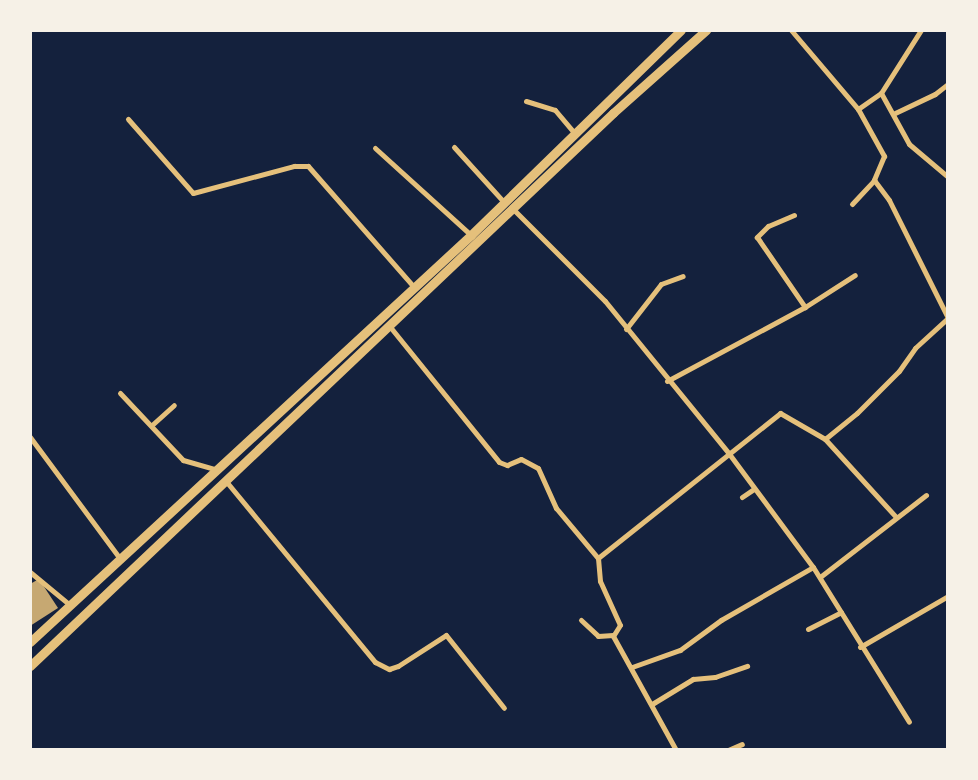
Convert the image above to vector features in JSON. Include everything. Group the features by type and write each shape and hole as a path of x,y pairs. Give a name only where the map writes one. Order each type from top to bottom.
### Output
{"highway":[{"path":"30,642 471,235 603,103 681,30"},
{"path":"30,666 225,480 391,328 613,113 706,30"},
{"path":"603,103 613,113"}],"street":[{"path":"791,30 858,109 884,156 874,180 852,204"},
{"path":"858,109 881,93 921,30"},
{"path":"895,113 935,94 948,84"},
{"path":"881,93 917,153 948,177"},
{"path":"526,101 555,110 574,132"},
{"path":"128,119 193,192 294,166 308,166 414,287"},
{"path":"454,147 503,201"},
{"path":"375,148 471,235"},
{"path":"825,439 857,413 899,371 915,348 948,318 889,200 874,180"},
{"path":"513,208 604,301 667,381 730,455 820,577 860,647 909,722"},
{"path":"794,215 768,226 757,237 805,307"},
{"path":"667,381 805,307 855,275"},
{"path":"626,329 661,284 682,276"},
{"path":"391,328 499,462 507,465 521,459 537,468 556,508 598,558 600,581 620,625 613,634 598,636 582,620"},
{"path":"120,393 153,424 183,460 217,470"},
{"path":"153,424 174,405"},
{"path":"598,558 780,413 825,439 896,517"},
{"path":"30,437 121,560"},
{"path":"225,480 375,662 389,669 398,666 446,635 504,708"},
{"path":"742,497 754,489"},
{"path":"820,577 926,495"},
{"path":"632,668 680,650 721,620 813,567"},
{"path":"30,572 71,606"},
{"path":"860,647 948,596"},
{"path":"808,629 841,612"},
{"path":"613,634 676,750"},
{"path":"652,704 693,679 715,677 747,666"},
{"path":"728,750 742,744"}],"building":[{"path":"39,579 58,608 30,626 30,584"}]}
